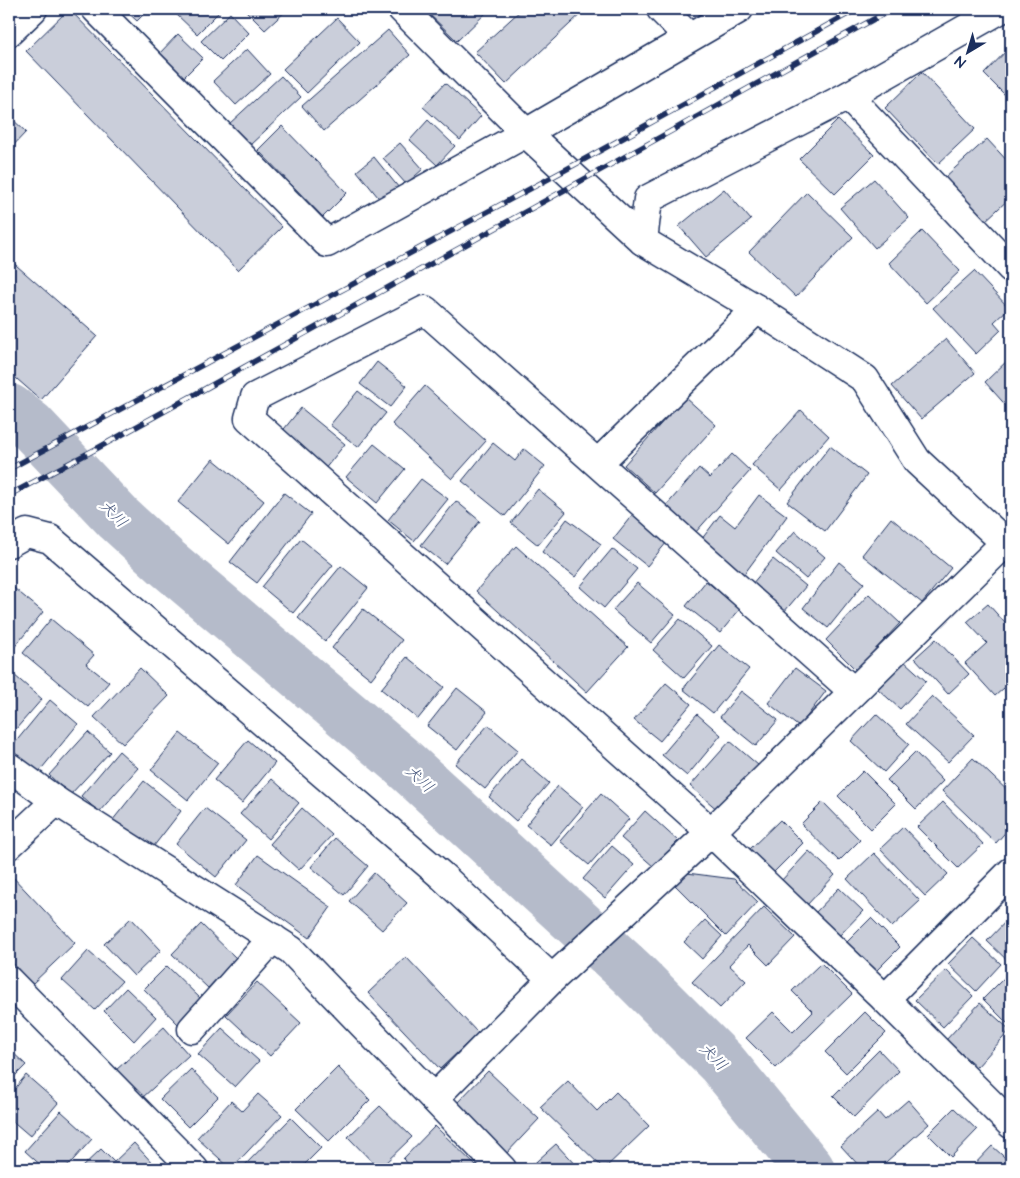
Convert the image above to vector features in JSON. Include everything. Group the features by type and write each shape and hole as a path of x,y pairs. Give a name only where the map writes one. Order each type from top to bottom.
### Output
{"lane":[{"path":"9,32 32,9"},
{"path":"96,9 327,243 526,133 739,9"},
{"path":"402,9 526,133 643,241 756,309 865,379 917,461 1009,545 853,691 711,832 552,979 434,1098"},
{"path":"661,9 689,37"},
{"path":"643,241 648,199 848,96 1001,9"},
{"path":"848,96 1011,268"},
{"path":"598,463 756,309"},
{"path":"853,691 424,310 255,397 249,418 711,832 885,998 1011,1124"},
{"path":"9,543 27,534 50,539 442,876 552,979"},
{"path":"9,767 56,801 291,950 502,1169"},
{"path":"9,845 56,801"},
{"path":"885,998 1011,872"},
{"path":"192,1029 273,938"},
{"path":"9,981 194,1169"}],"building":[{"path":"69,9 282,227 238,270 26,51"},
{"path":"124,9 149,9 137,21"},
{"path":"180,9 222,9 197,34 175,13"},
{"path":"244,9 288,9 265,30"},
{"path":"424,9 490,9 457,41"},
{"path":"522,9 586,9 506,84 475,52"},
{"path":"230,13 249,33 221,61 201,41"},
{"path":"337,18 360,42 307,93 283,69"},
{"path":"388,30 410,55 324,131 302,106"},
{"path":"178,34 203,58 182,79 158,55"},
{"path":"1011,46 1011,101 984,74"},
{"path":"247,49 270,74 236,105 213,81"},
{"path":"922,72 975,129 938,164 885,108"},
{"path":"281,76 301,97 249,146 229,124"},
{"path":"445,83 481,116 460,140 423,107"},
{"path":"9,116 26,132 9,150"},
{"path":"428,120 455,146 437,165 410,140"},
{"path":"838,120 874,155 835,194 799,159"},
{"path":"282,126 347,193 323,217 258,150"},
{"path":"987,139 1011,165 1011,197 984,222 944,178"},
{"path":"400,143 423,169 406,184 383,158"},
{"path":"374,157 399,188 382,202 357,171"},
{"path":"874,179 909,218 875,248 840,208"},
{"path":"724,189 751,220 706,257 679,226"},
{"path":"807,192 853,237 796,297 749,252"},
{"path":"922,231 960,271 926,303 889,263"},
{"path":"9,259 97,336 41,400 9,372"},
{"path":"974,271 1009,308 994,322 1001,330 976,354 933,308"},
{"path":"946,339 975,373 921,419 892,386"},
{"path":"1011,357 1011,409 1010,410 985,382"},
{"path":"377,362 407,386 390,407 360,384"},
{"path":"425,386 486,441 452,479 392,424"},
{"path":"358,391 386,413 358,447 330,425"},
{"path":"685,397 716,425 655,493 624,465"},
{"path":"301,408 345,444 324,470 280,434"},
{"path":"801,410 829,436 781,490 752,465"},
{"path":"493,443 515,461 524,449 545,466 505,516 462,481"},
{"path":"374,444 405,469 377,503 346,477"},
{"path":"830,446 867,475 825,531 787,502"},
{"path":"732,454 750,471 695,533 665,507 699,468 710,478"},
{"path":"213,459 264,501 229,544 178,502"},
{"path":"421,479 448,499 414,541 388,520"},
{"path":"538,489 566,512 538,545 511,523"},
{"path":"284,493 311,514 257,583 230,562"},
{"path":"759,495 787,516 742,577 698,544 720,515 735,527"},
{"path":"456,501 480,521 445,564 421,545"},
{"path":"633,514 667,542 647,566 613,539"},
{"path":"891,518 951,568 922,603 862,555"},
{"path":"567,519 601,544 575,577 542,552"},
{"path":"795,531 825,557 806,579 776,553"},
{"path":"301,539 333,565 293,613 262,587"},
{"path":"516,546 628,647 587,692 476,591"},
{"path":"612,549 637,569 604,608 580,587"},
{"path":"773,559 806,586 784,612 752,584"},
{"path":"839,562 864,583 828,628 803,608"},
{"path":"341,566 368,588 325,641 298,618"},
{"path":"706,581 740,609 720,633 686,606"},
{"path":"637,583 675,615 651,643 613,610"},
{"path":"9,584 43,612 12,650 9,647"},
{"path":"869,594 900,623 856,670 826,640"},
{"path":"988,604 1005,623 1011,618 1011,697 1004,688 995,696 965,663 987,643 967,622"},
{"path":"363,609 402,640 371,679 332,648"},
{"path":"51,619 94,655 86,664 109,682 88,707 23,653"},
{"path":"680,619 712,646 684,678 653,650"},
{"path":"936,639 969,674 948,694 915,658"},
{"path":"719,645 749,669 713,713 683,689"},
{"path":"407,657 444,687 418,719 381,689"},
{"path":"904,661 926,681 900,709 878,689"},
{"path":"140,668 169,696 123,744 94,717"},
{"path":"795,668 826,691 799,727 768,703"},
{"path":"14,675 42,699 9,737 9,681"},
{"path":"666,683 691,704 660,741 634,720"},
{"path":"457,688 487,712 457,750 427,726"},
{"path":"741,691 778,720 756,746 720,717"},
{"path":"932,696 974,735 948,762 906,724"},
{"path":"50,700 78,724 38,773 9,750"},
{"path":"697,714 721,735 687,776 662,755"},
{"path":"876,714 909,744 884,772 851,741"},
{"path":"488,725 518,750 485,789 455,764"},
{"path":"88,732 110,752 70,795 49,775"},
{"path":"180,733 218,763 188,800 151,770"},
{"path":"248,740 275,763 242,803 214,780"},
{"path":"730,741 758,765 719,811 690,786"},
{"path":"119,751 138,768 99,812 81,796"},
{"path":"915,752 943,781 916,809 887,780"},
{"path":"973,758 1011,794 1011,826 996,843 942,791"},
{"path":"521,759 549,783 516,821 489,797"},
{"path":"863,771 896,804 871,829 838,796"},
{"path":"272,779 299,803 268,839 240,814"},
{"path":"144,781 181,811 150,851 112,821"},
{"path":"558,786 583,807 551,845 526,825"},
{"path":"601,794 629,819 589,865 560,841"},
{"path":"823,802 860,840 839,861 801,824"},
{"path":"943,802 983,844 958,868 917,827"},
{"path":"205,808 246,840 216,877 176,844"},
{"path":"302,808 332,835 299,870 270,844"},
{"path":"645,811 678,841 654,867 621,838"},
{"path":"780,820 803,843 773,873 750,849"},
{"path":"903,827 948,874 925,896 880,849"},
{"path":"335,838 368,866 344,895 311,867"},
{"path":"612,846 634,865 605,898 583,879"},
{"path":"809,851 835,875 806,906 780,882"},
{"path":"874,853 920,901 892,927 847,879"},
{"path":"258,855 331,907 309,938 236,885"},
{"path":"374,873 407,903 382,930 349,901"},
{"path":"687,873 734,879 758,902 726,936 675,885"},
{"path":"10,874 75,943 32,984 9,959"},
{"path":"839,888 863,911 838,937 814,914"},
{"path":"764,907 795,937 768,965 748,945 729,965 746,981 720,1008 692,982"},
{"path":"1011,916 1011,964 987,941"},
{"path":"131,918 161,950 134,976 104,944"},
{"path":"871,918 900,947 871,976 842,947"},
{"path":"705,920 722,936 702,959 684,942"},
{"path":"201,924 236,958 208,988 172,954"},
{"path":"973,938 1001,964 976,991 948,964"},
{"path":"88,951 122,981 95,1010 62,980"},
{"path":"406,957 478,1033 440,1069 368,993"},
{"path":"821,963 852,994 776,1068 746,1038 773,1012 793,1032 813,1012 792,991"},
{"path":"167,966 202,1000 178,1024 144,989"},
{"path":"946,970 973,996 943,1027 915,1000"},
{"path":"1011,971 1011,1027 983,999"},
{"path":"257,982 301,1023 270,1056 226,1015"},
{"path":"126,988 156,1017 134,1041 104,1011"},
{"path":"980,1003 1010,1030 977,1067 946,1040"},
{"path":"865,1012 886,1033 846,1073 825,1052"},
{"path":"164,1027 189,1055 142,1098 116,1070"},
{"path":"222,1028 259,1061 235,1087 198,1054"},
{"path":"9,1049 26,1065 9,1082"},
{"path":"879,1050 899,1071 854,1117 833,1096"},
{"path":"338,1067 370,1100 329,1141 296,1109"},
{"path":"191,1069 218,1097 188,1127 160,1099"},
{"path":"488,1071 539,1119 505,1155 454,1106"},
{"path":"26,1075 58,1103 30,1136 9,1118 9,1096"},
{"path":"568,1081 597,1111 616,1092 649,1126 604,1169 540,1107"},
{"path":"258,1094 282,1115 231,1169 197,1138 231,1101 242,1111"},
{"path":"908,1100 929,1124 878,1169 862,1169 841,1146 878,1112 885,1120"},
{"path":"380,1106 412,1137 379,1169 348,1137"},
{"path":"954,1108 977,1130 951,1157 928,1134"},
{"path":"61,1111 92,1139 65,1169 45,1169 25,1151"},
{"path":"291,1118 321,1148 300,1169 243,1169 242,1168"},
{"path":"435,1126 479,1169 414,1169 403,1159"},
{"path":"134,1143 156,1167 154,1169 80,1169 101,1149 114,1162"},
{"path":"556,1144 579,1169 528,1169"},
{"path":"992,1146 1011,1163 1011,1169 970,1169"}],"waterway":[{"name":"犬川","path":"9,409 31,426 118,518 166,562 400,760 631,972 722,1063 809,1169"}],"railway":[{"path":"9,469 565,170 857,9"},
{"path":"9,495 96,449 892,9"}]}
